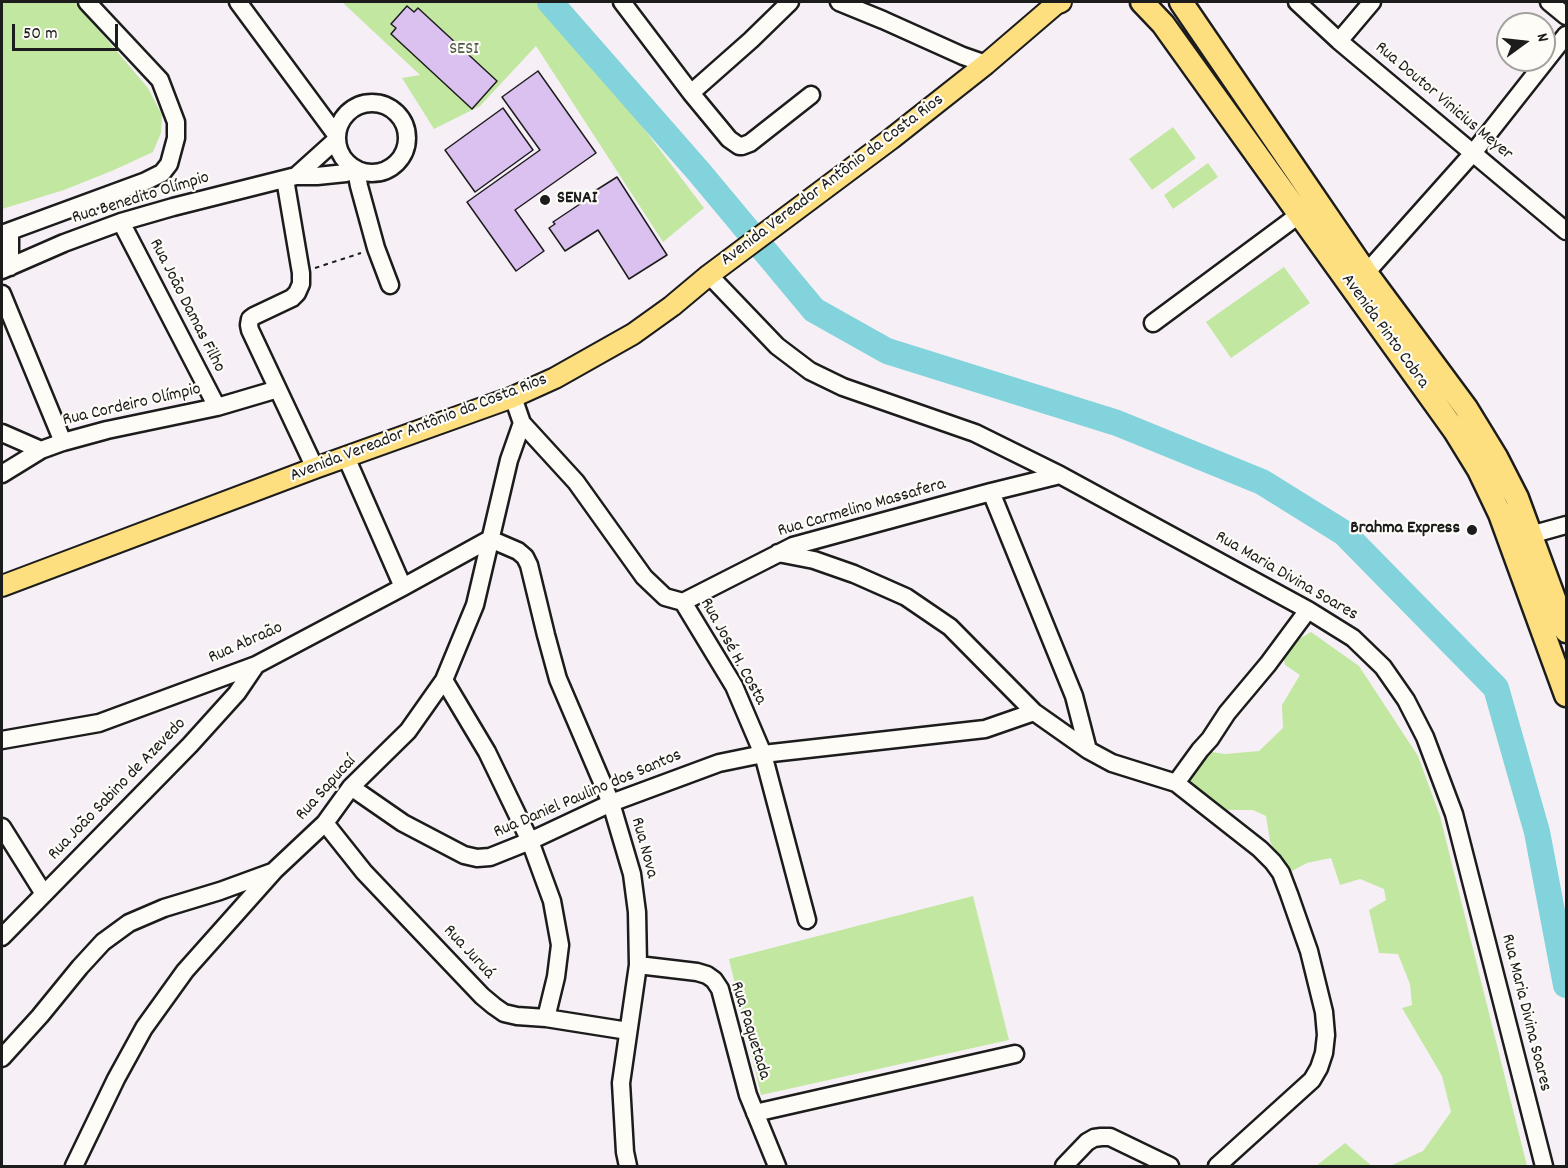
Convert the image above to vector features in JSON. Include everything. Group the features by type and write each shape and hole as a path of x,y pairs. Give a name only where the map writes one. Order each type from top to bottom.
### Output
{"highway":[{"name":"Avenida Pinto Cobra","path":"1142,2 1163,24 1455,430 1479,470 1500,514 1566,695"},
{"name":"Avenida Pinto Cobra","path":"1180,2 1366,273 1472,418 1496,457 1517,498 1566,631"},
{"path":"1264,165 1279,170 1291,164"}],"main road":[{"name":"Avenida Vereador Antônio da Costa Rios","path":"2,586 315,468 513,398 555,378 633,334 672,306 891,139 986,64 1058,2"}],"street":[{"path":"6,268 6,233 154,177 162,173 169,164 174,151 176,122 160,80 87,2"},
{"path":"238,2 337,138"},
{"path":"622,2 691,93 729,139 739,146 750,143 811,95"},
{"path":"691,93 790,2"},
{"path":"839,2 986,64"},
{"name":"Rua Doutor Vinicius Meyer","path":"1297,2 1339,41 1566,231"},
{"path":"1339,41 1372,2"},
{"path":"1549,2 1566,16"},
{"path":"1366,273 1473,153 1566,35"},
{"path":"375,103 386,106 395,112 406,131 407,143 404,153 398,163 389,170 367,173 355,170 344,161 339,150 337,138 339,126 353,108 375,103"},
{"name":"Rua Benedito Olímpio","path":"291,178 337,138"},
{"path":"355,170 376,248 390,285"},
{"name":"Rua Benedito Olímpio","path":"6,268 121,222 173,207 291,178 355,170"},
{"path":"291,178 301,284 292,298 250,319 250,330 315,468"},
{"path":"1153,323 1300,214"},
{"name":"Rua João Damas Filho","path":"121,222 217,407"},
{"name":"Rua Maria Divina Soares","path":"717,270 777,346 810,371 843,387 975,433 1060,475 1308,610 1353,638 1383,667 1406,700 1425,737 1454,814 1544,1167"},
{"path":"2,294 63,442"},
{"name":"Rua Cordeiro Olímpio","path":"2,474 41,450 63,442 107,430 217,407 278,389"},
{"path":"513,398 522,423"},
{"name":"Rua Sapucaí","path":"74,1167 116,1079 144,1028 185,971 275,870 325,823 351,787 408,731 444,680 475,605 509,460 522,423"},
{"name":"Rua José H. Costa","path":"522,423 576,482 644,577 665,597 682,602 734,686 763,754 807,920"},
{"path":"2,433 41,450"},
{"path":"346,457 404,587"},
{"name":"Rua Carmelino Massafera","path":"682,602 794,546 1060,475"},
{"path":"991,492 1074,696 1088,750"},
{"path":"1530,535 1566,525"},
{"name":"Rua Abraão","path":"2,740 99,723 255,665 490,539"},
{"name":"Rua Nova","path":"490,539 518,551 529,565 558,679 611,803 632,874 637,912 638,965 621,1083 628,1167"},
{"path":"778,553 814,560 854,574 906,597 950,627 1034,712 1088,750 1112,763 1176,783 1260,849 1281,873 1309,951 1324,1012 1326,1035 1324,1053 1312,1080 1217,1167"},
{"path":"1176,783 1210,740 1227,713 1268,664 1308,610"},
{"name":"Rua João Sabino de Azevedo","path":"2,937 190,745 237,693 255,665"},
{"path":"444,680 487,752 530,842 552,901 560,945 556,977 546,1018"},
{"name":"Rua Daniel Paulino dos Santos","path":"351,787 403,823 464,855 477,858 490,857 530,842 611,803 719,763 763,754 985,729 1034,712"},
{"name":"Rua Juruá","path":"325,823 364,872 482,996 504,1013 628,1031"},
{"path":"2,826 44,894"},
{"path":"2,1058 40,1016 80,966 103,942 129,923 164,908 220,891 275,870"},
{"name":"Rua Paquetada","path":"638,965 698,972 714,980 720,989 748,1095 777,1167"},
{"path":"755,1113 1015,1054"},
{"path":"1064,1167 1087,1143 1094,1138 1101,1137 1110,1137 1170,1167"}],"path":[{"path":"301,273 376,248"}],"green space":[{"path":"2,2 75,2 148,88 162,115 161,133 153,152 64,190 2,209"},
{"name":"SESI","path":"342,2 536,2 607,80 704,208 663,242 536,46 480,106 434,129 402,78 420,75"},
{"path":"1173,127 1196,158 1152,190 1129,159"},
{"path":"1208,163 1218,177 1173,209 1164,195"},
{"path":"1284,267 1310,303 1231,358 1206,322"},
{"path":"1311,632 1359,666 1418,756 1440,816 1527,1166 1390,1166 1423,1151 1451,1112 1442,1076 1402,1008 1412,1005 1410,984 1398,954 1379,953 1369,910 1386,900 1384,889 1360,879 1340,885 1331,858 1307,863 1290,872 1279,861 1270,841 1266,816 1253,810 1224,810 1211,804 1182,777 1205,751 1225,754 1259,751 1283,728 1282,705 1300,675 1285,665 1283,656 1292,643"},
{"path":"973,896 1009,1040 761,1095 729,959"},
{"path":"1345,1143 1372,1166 1316,1166"}],"building":[{"path":"407,6 414,12 418,8 497,81 472,109 391,34 396,28 391,24"},
{"path":"538,71 596,153 515,210 544,251 516,271 467,202 540,150 502,97"},
{"path":"503,108 533,150 475,192 445,150"},
{"path":"617,177 667,255 629,279 598,230 565,251 549,228 555,224 553,222 580,204 579,201"}],"waterway":[{"path":"550,2 699,172 814,310 887,351 1117,423 1262,482 1344,533 1496,688 1537,832 1566,985"}],"place":[{"name":"SENAI","path":"545,200"},
{"name":"Brahma Express","path":"1472,530"}]}
